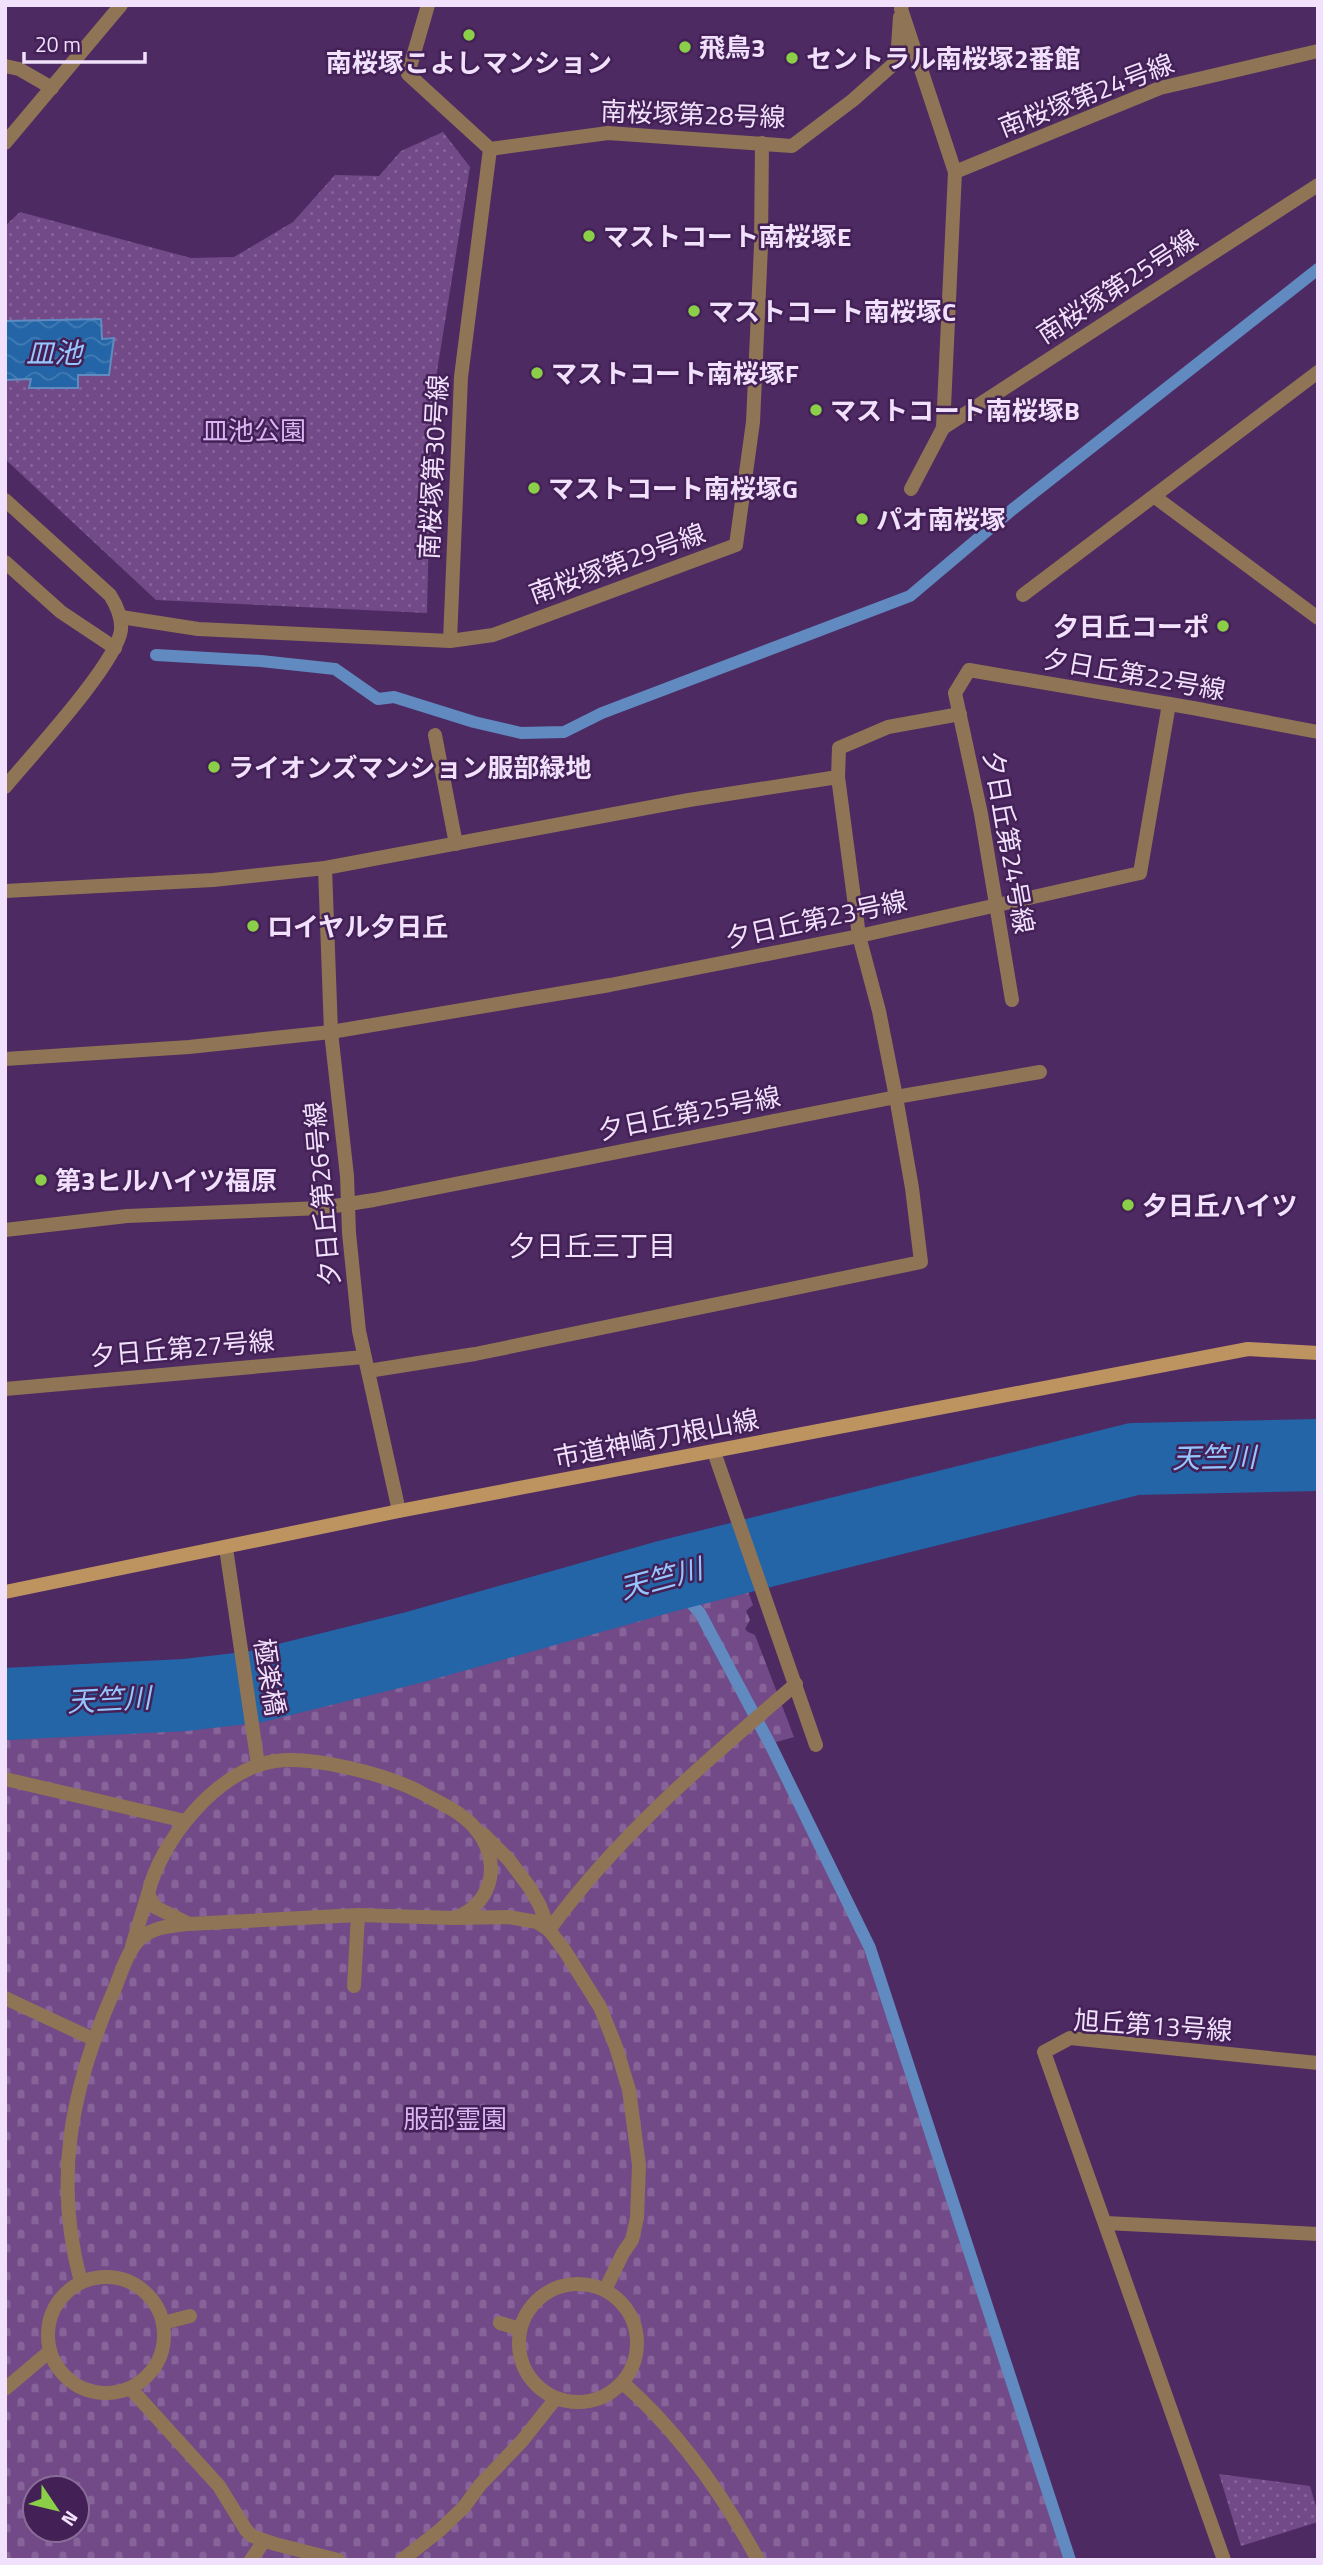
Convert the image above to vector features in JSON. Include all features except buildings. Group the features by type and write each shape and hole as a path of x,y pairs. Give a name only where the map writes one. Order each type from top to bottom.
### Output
{"street":[{"path":"5,143 121,5"},
{"path":"428,5 408,74 491,149"},
{"path":"901,7 955,172 943,428 911,489"},
{"name":"南桜塚第28号線","path":"491,149 608,132 792,146 853,100 897,61 901,7"},
{"name":"南桜塚第24号線","path":"955,172 1160,88 1318,51"},
{"path":"5,66 19,69 52,88"},
{"name":"南桜塚第29号線","path":"450,641 494,635 736,545 753,422 761,246 762,143"},
{"name":"南桜塚第30号線","path":"450,641 461,377 491,149"},
{"name":"南桜塚第25号線","path":"943,428 1318,185"},
{"path":"1023,595 1318,372"},
{"path":"1155,497 1318,618"},
{"path":"5,500 110,595 121,617 121,631 115,648 89,685 5,787"},
{"path":"5,562 61,612 115,648"},
{"path":"121,617 198,629 450,641"},
{"name":"夕日丘第22号線","path":"955,693 969,670 1318,732"},
{"name":"夕日丘第24号線","path":"955,693 981,814 1012,1000"},
{"name":"夕日丘第23号線","path":"5,1059 189,1046 331,1032 610,985 859,936 1140,873 1169,704"},
{"path":"896,1097 879,1012 859,936 838,777 839,748 888,727 960,714"},
{"path":"435,735 456,844"},
{"path":"5,891 213,880 325,868 689,800 838,777"},
{"name":"夕日丘第26号線","path":"325,868 331,1032 343,1128 360,1338 399,1511"},
{"name":"夕日丘第25号線","path":"5,1230 127,1216 322,1208 896,1097 1040,1072"},
{"name":"夕日丘第27号線","path":"5,1389 475,1354 921,1262 912,1188 896,1097"},
{"name":"市道神崎刀根山線","path":"5,1592 399,1511 1248,1349 1318,1353"},
{"path":"714,1452 816,1745"},
{"name":"極楽橋","path":"226,1548 258,1765"},
{"path":"549,1930 573,1897 661,1804 796,1684"},
{"path":"129,1957 153,1877 170,1840 195,1809 223,1786 258,1765 292,1760 365,1771 411,1788 440,1803 473,1826 509,1860 530,1888 549,1930 585,1982 608,2026 623,2067 633,2112 639,2165 637,2218 632,2240 605,2290"},
{"path":"5,1779 185,1821"},
{"path":"454,1918 466,1914 479,1904 490,1878 486,1848 473,1826"},
{"path":"148,1894 155,1907 189,1924"},
{"path":"81,2282 70,2236 66,2187 69,2137 78,2091 93,2039 136,1942 152,1931 189,1924 358,1915 508,1917 537,1922 549,1930"},
{"path":"354,1986 358,1915"},
{"path":"5,1998 93,2039"},
{"name":"旭丘第13号線","path":"1224,2560 1044,2052 1070,2038 1318,2063"},
{"path":"1106,2223 1318,2234"},
{"path":"110,2277 125,2280 150,2297 163,2323 164,2339 155,2369 131,2389 111,2394 91,2392 73,2384 58,2369 47,2335 50,2319 67,2291 81,2282 110,2277"},
{"path":"588,2284 605,2290 622,2301 632,2318 638,2338 637,2354 632,2370 623,2382 608,2394 592,2402 573,2403 556,2399 541,2390 530,2378 518,2346 520,2329 532,2305 553,2288 588,2284"},
{"path":"163,2323 190,2316"},
{"path":"500,2323 520,2329"},
{"path":"5,2389 50,2351"},
{"path":"623,2382 660,2416 680,2440 730,2511 758,2560"},
{"path":"131,2389 219,2486 246,2530 264,2541 338,2560"},
{"path":"402,2560 464,2507 556,2399"},
{"path":"251,2560 264,2541"}],"green space":[{"name":"皿池公園","path":"443,132 470,167 432,402 427,613 156,600 5,459 5,226 20,212 191,258 234,257 293,222 335,175 379,176 401,151"},
{"name":"服部霊園","path":"745,1583 753,1605 746,1611 750,1620 745,1629 755,1635 794,1737 766,1745 866,1950 1064,2560 5,2560 5,1724 93,1723 273,1709 646,1612"},
{"path":"1219,2474 1310,2486 1318,2522 1241,2546"}],"water":[{"name":"皿池","path":"101,319 102,339 114,338 109,375 78,375 78,388 29,388 31,379 5,380 5,321"}],"waterway":[{"path":"156,655 261,661 335,669 378,699 394,697 474,722 521,733 564,732 602,713 910,596 1013,509 1318,269"},
{"name":"天竺川","path":"5,1704 185,1695 254,1687 415,1647 667,1576 1134,1459 1318,1455"},
{"path":"667,1576 700,1613 771,1746 870,1948 1070,2560"}],"place":[{"name":"南桜塚こよしマンション","path":"469,35"},
{"name":"飛鳥3","path":"685,47"},
{"name":"セントラル南桜塚2番館","path":"792,58"},
{"name":"マストコート南桜塚E","path":"589,236"},
{"name":"マストコート南桜塚C","path":"694,311"},
{"name":"マストコート南桜塚F","path":"537,373"},
{"name":"マストコート南桜塚B","path":"816,410"},
{"name":"マストコート南桜塚G","path":"534,488"},
{"name":"パオ南桜塚","path":"862,519"},
{"name":"夕日丘コーポ","path":"1223,626"},
{"name":"ライオンズマンション服部緑地","path":"214,767"},
{"name":"ロイヤル夕日丘","path":"253,926"},
{"name":"第3ヒルハイツ福原","path":"41,1180"},
{"name":"夕日丘ハイツ","path":"1128,1205"}],"district":[{"name":"夕日丘三丁目","path":"592,1245"}]}
